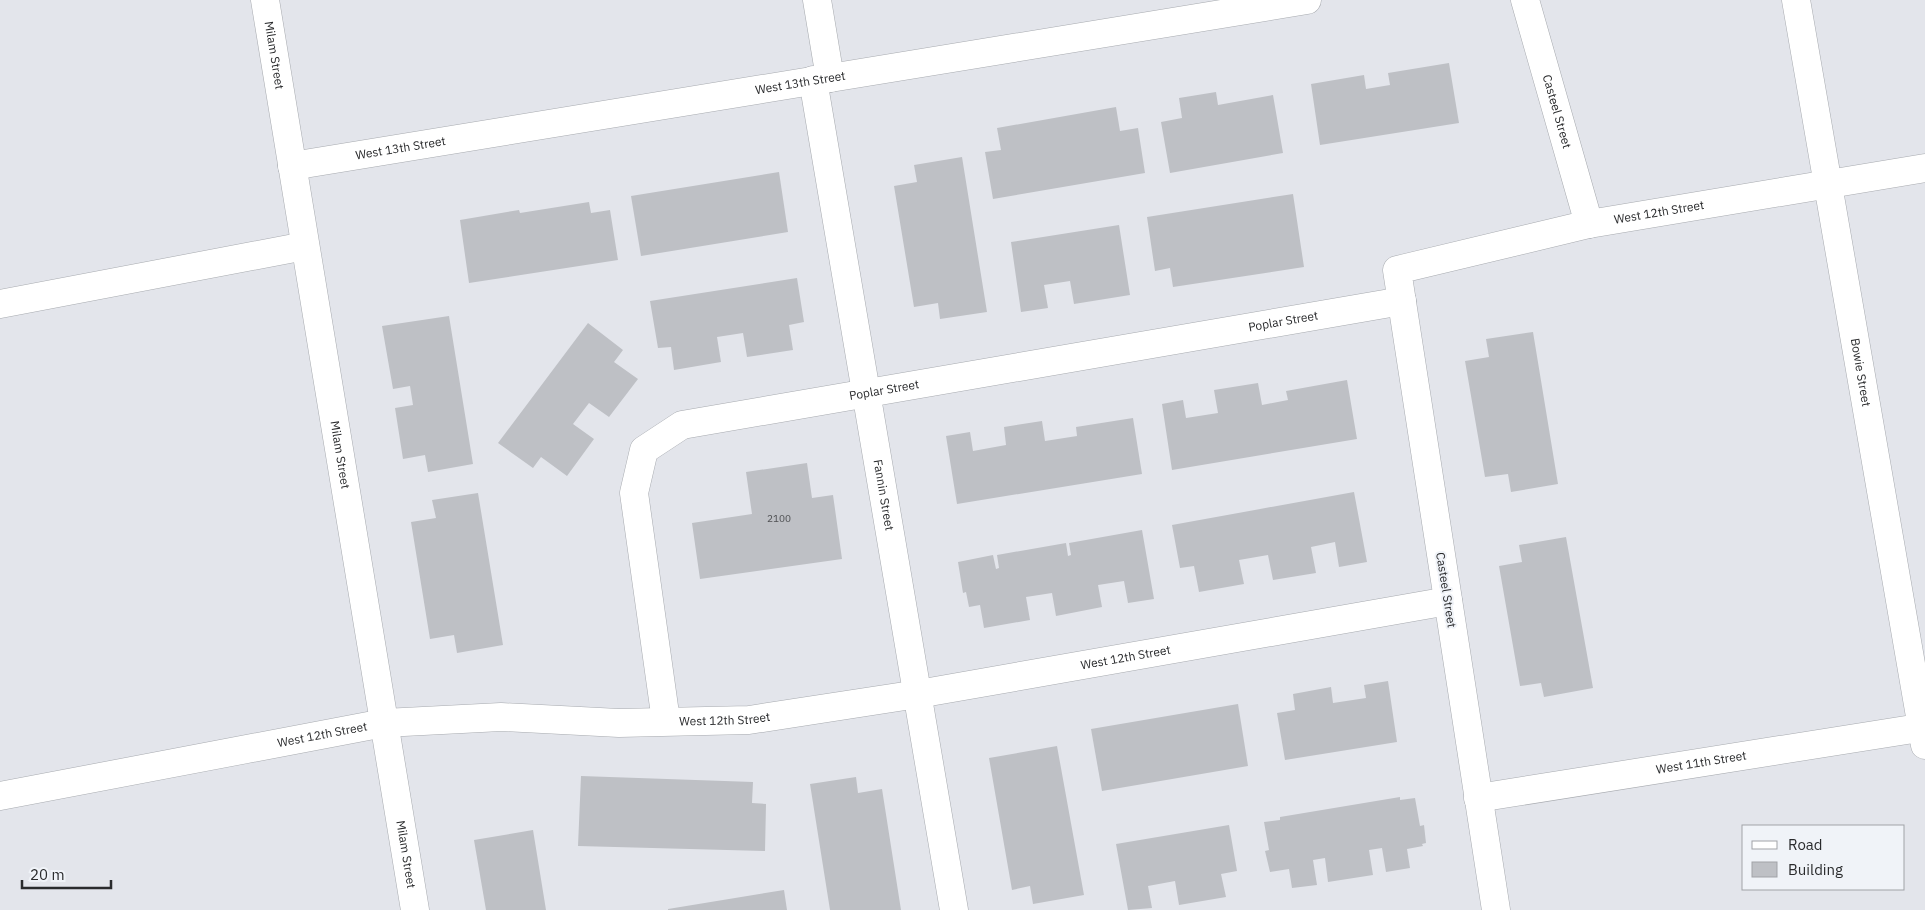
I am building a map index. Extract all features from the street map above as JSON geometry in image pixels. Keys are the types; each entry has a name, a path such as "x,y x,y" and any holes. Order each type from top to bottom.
{"street":[{"name":"Milam Street","path":"265,0 414,910"},
{"name":"Fannin Street","path":"817,0 822,79 867,394 954,910"},
{"name":"West 13th Street","path":"292,166 1307,0"},
{"name":"Casteel Street","path":"1525,0 1590,224"},
{"name":"Bowie Street","path":"1796,0 1924,733"},
{"name":"West 12th Street","path":"1397,270 1590,224 1925,168"},
{"path":"0,304 305,246"},
{"name":"Casteel Street","path":"1397,270 1496,910"},
{"name":"Poplar Street","path":"666,722 634,493 644,450 682,425 1402,301"},
{"name":"West 12th Street","path":"0,796 384,723 501,717 620,723 749,720 918,694 1448,600"},
{"name":"West 11th Street","path":"1478,798 1924,733"}],"building":[{"path":"1449,63 1459,123 1320,145 1311,84 1364,75 1366,89 1390,85 1388,73"},
{"path":"1216,92 1218,105 1273,95 1283,153 1170,173 1161,122 1182,118 1179,98"},
{"path":"1116,107 1120,131 1138,128 1145,173 993,199 985,152 1001,150 997,128"},
{"path":"962,157 987,312 940,319 938,303 914,307 894,186 917,182 914,165"},
{"path":"779,172 788,232 641,256 631,196"},
{"path":"1293,194 1304,267 1173,287 1170,268 1155,271 1147,217"},
{"path":"589,202 591,213 610,210 618,260 469,283 460,220 519,210 520,213"},
{"path":"1119,225 1130,295 1074,304 1070,281 1044,285 1048,308 1021,312 1011,242"},
{"path":"797,278 804,322 789,325 793,350 747,357 743,333 717,337 721,362 674,370 671,347 658,348 650,301"},
{"path":"449,316 473,464 428,472 425,455 403,459 395,408 413,405 410,386 393,389 382,326"},
{"path":"588,323 623,350 614,362 638,379 609,417 589,403 573,424 594,439 567,476 541,457 533,468 498,443"},
{"path":"1533,332 1558,484 1511,492 1508,474 1485,477 1465,361 1489,357 1486,339"},
{"path":"1347,380 1357,439 1172,470 1162,404 1183,400 1186,418 1218,413 1214,390 1258,383 1262,405 1288,400 1286,391"},
{"path":"1133,418 1142,474 957,504 946,436 970,432 973,451 1006,445 1004,427 1042,421 1045,441 1077,436 1076,427"},
{"path":"807,463 812,498 833,495 842,559 700,579 692,523 752,514 746,472"},
{"path":"1354,492 1367,562 1339,567 1335,542 1311,547 1316,573 1273,580 1268,555 1239,560 1244,584 1199,592 1194,566 1180,568 1172,525"},
{"path":"478,493 503,645 457,653 454,635 430,639 411,522 436,518 432,500"},
{"path":"1142,530 1154,599 1128,603 1124,581 1098,585 1102,607 1056,616 1052,593 1026,597 1030,620 984,628 980,605 969,607 966,592 963,593 958,562 993,555 996,569 999,568 997,555 1066,543 1068,556 1071,555 1069,543"},
{"path":"1566,537 1593,688 1544,697 1541,683 1520,686 1499,566 1522,562 1519,545"},
{"path":"1388,681 1397,742 1285,760 1277,713 1295,710 1293,694 1331,687 1333,703 1366,698 1364,685"},
{"path":"1238,704 1248,766 1102,791 1091,729"},
{"path":"1057,746 1084,895 1033,904 1030,886 1012,890 989,758"},
{"path":"581,776 753,782 752,803 766,804 765,851 578,846"},
{"path":"856,777 858,793 882,789 901,910 830,910 810,784"},
{"path":"1400,797 1400,800 1415,798 1420,826 1424,825 1426,843 1422,844 1423,846 1407,849 1410,868 1386,872 1382,848 1369,850 1373,875 1328,882 1325,858 1313,860 1317,885 1292,888 1289,869 1270,872 1265,851 1269,850 1264,822 1280,820 1280,817"},
{"path":"1229,825 1237,871 1221,874 1226,897 1179,905 1175,881 1148,886 1152,908 1128,910 1116,844"},
{"path":"533,830 546,910 486,910 474,840"},
{"path":"784,890 787,910 668,910 668,909"}]}
